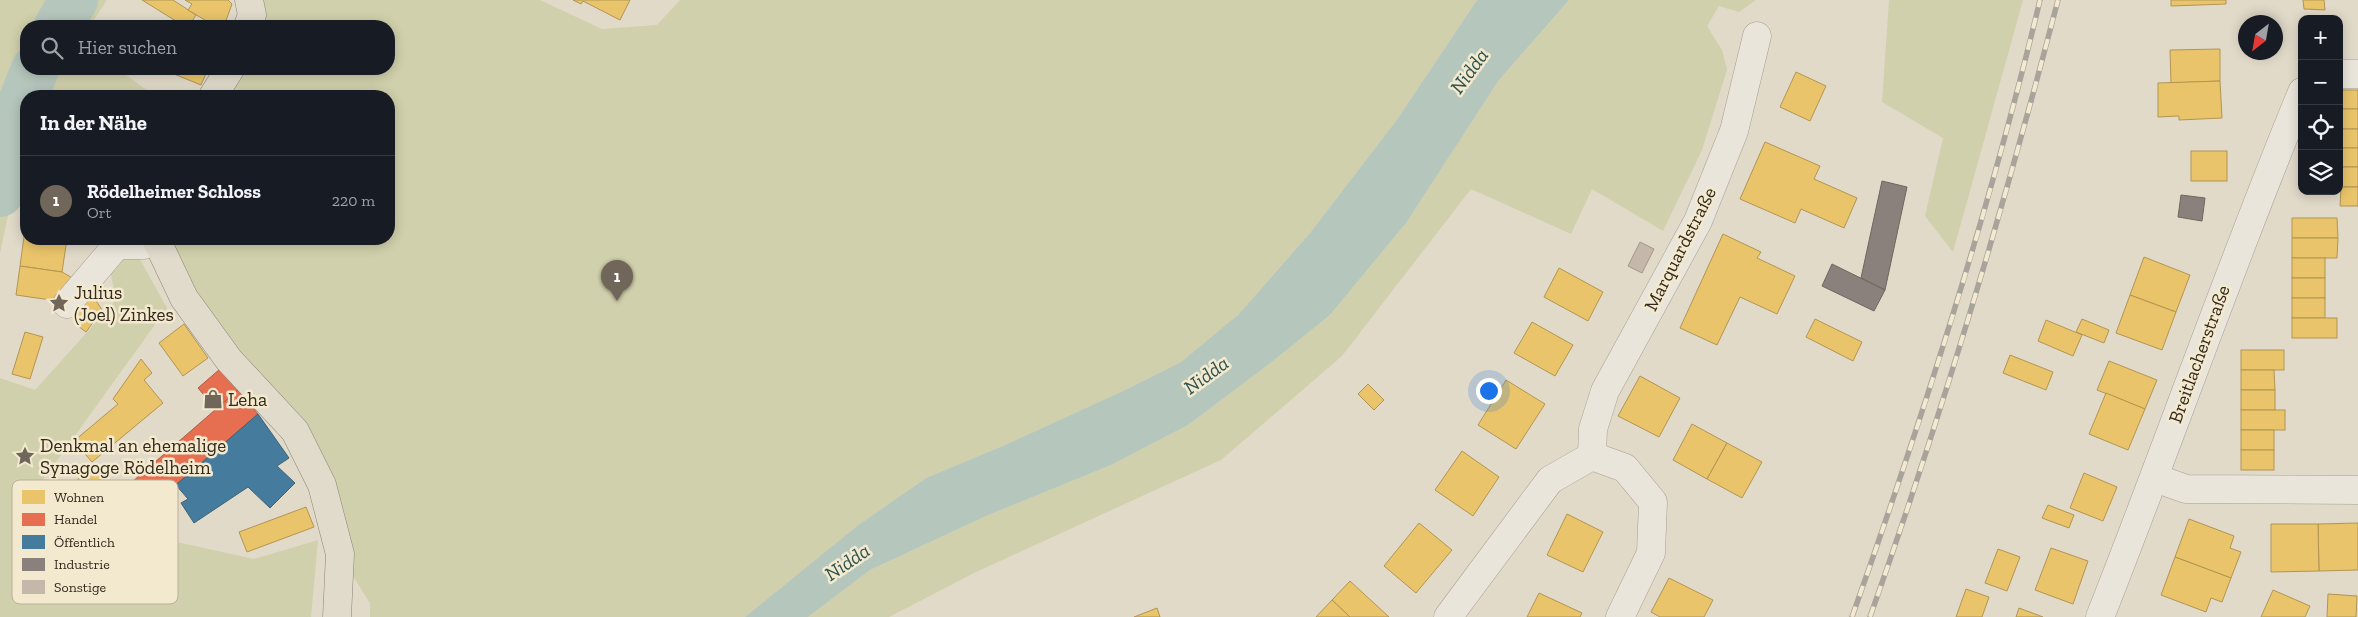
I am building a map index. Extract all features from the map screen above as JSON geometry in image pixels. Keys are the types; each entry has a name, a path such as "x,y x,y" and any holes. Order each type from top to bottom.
{"main road":[{"path":"249,0 252,15 250,20"},
{"path":"217,90 226,75"},
{"path":"158,245 184,298 228,360 295,431 322,484 340,554 337,617"}],"street":[{"name":"Marquardstraße","path":"1592,456 1593,429 1605,391 1698,221 1734,131 1757,36"},
{"path":"2343,74 2358,74"},
{"name":"Breitlacherstraße","path":"2100,617 2154,478 2239,246 2298,102"},
{"path":"67,304 117,245 144,245"},
{"path":"1448,617 1550,480 1592,456 1625,468 1653,502 1651,553 1620,617"},
{"path":"2154,478 2186,489 2358,490"}],"green space":[{"path":"0,0 107,0 94,20 20,20 20,75 126,75 147,90 20,90 20,203 11,202 0,253"},
{"path":"262,0 540,0 602,29 657,25 680,0 1477,0 1396,121 1310,233 1239,314 1181,362 1005,445 926,478 857,526 745,617 370,617 370,603 321,526 305,428 192,294 167,245 395,245 395,90 233,90 238,75 395,75 395,20 256,20"},
{"path":"1569,0 1756,0 1739,12 1719,6 1707,26 1722,50 1727,70 1702,150 1663,231 1592,189 1571,234 1471,189 1342,356 1221,460 976,572 889,617 808,617 870,570 986,516 1111,465 1188,425 1330,315 1406,223 1499,80"},
{"path":"1889,0 2023,0 1953,252 1925,216 1943,138 1882,102"},
{"path":"137,254 167,308 43,480 12,480 12,604 178,604 178,542 254,559 318,540 311,617 0,617 0,378 35,390 116,300 109,265"}],"water":[{"name":"Nidda","path":"1477,0 1569,0 1499,80 1406,223 1330,315 1188,425 1111,465 986,516 870,570 808,617 745,617 857,526 926,478 1005,445 1181,362 1239,314 1310,233 1396,121"}],"building: Wohnen":[{"path":"142,0 173,0 196,15 193,20 174,20"},
{"path":"185,0 228,0 232,4 226,20 205,20 188,10 192,4"},
{"path":"573,0 630,0 620,20 583,1 581,4"},
{"path":"2171,0 2226,0 2226,4 2171,6"},
{"path":"2303,0 2324,0 2325,10 2304,9"},
{"path":"2220,49 2220,81 2171,83 2170,50"},
{"path":"1796,72 1826,86 1810,121 1780,107"},
{"path":"176,75 205,75 201,85"},
{"path":"2220,81 2222,118 2179,120 2179,116 2158,117 2158,83"},
{"path":"2343,90 2358,90 2358,109 2343,109"},
{"path":"2343,109 2358,109 2358,129 2343,129"},
{"path":"2343,129 2358,129 2358,148 2343,148"},
{"path":"1765,142 1820,166 1814,179 1857,198 1844,228 1801,209 1795,223 1740,199"},
{"path":"2343,148 2358,148 2358,167 2343,167"},
{"path":"2191,151 2227,151 2227,181 2191,181"},
{"path":"2343,167 2358,167 2358,187 2343,187"},
{"path":"2343,187 2358,187 2358,206 2340,206"},
{"path":"2292,218 2337,218 2338,238 2292,238"},
{"path":"1723,234 1761,252 1757,258 1795,276 1777,314 1740,297 1717,345 1680,328"},
{"path":"2292,238 2338,238 2337,258 2292,258"},
{"path":"23,245 66,245 62,272 20,266"},
{"path":"2144,257 2190,275 2176,312 2130,295"},
{"path":"2292,258 2325,258 2325,278 2292,278"},
{"path":"20,266 62,272 76,280 51,300 16,295"},
{"path":"1559,268 1603,292 1588,321 1544,297"},
{"path":"2292,278 2325,278 2325,298 2292,298"},
{"path":"86,285 102,310 86,332 78,326 82,321 68,311"},
{"path":"2130,295 2176,312 2162,350 2116,333"},
{"path":"2292,298 2325,298 2325,318 2292,318"},
{"path":"2292,318 2337,318 2337,338 2292,338"},
{"path":"1815,319 1862,342 1853,361 1806,337"},
{"path":"2082,319 2109,330 2104,343 2076,332"},
{"path":"2046,320 2082,335 2073,356 2038,341"},
{"path":"1532,322 1573,345 1555,376 1514,353"},
{"path":"184,324 208,358 183,376 159,343"},
{"path":"25,332 43,337 30,379 12,374"},
{"path":"2241,350 2284,350 2284,370 2241,370"},
{"path":"2010,355 2053,372 2046,390 2003,373"},
{"path":"141,359 152,373 144,380 163,403 92,462 74,441 118,404 113,399"},
{"path":"2109,361 2157,380 2145,409 2097,390"},
{"path":"2241,370 2274,370 2275,390 2241,390"},
{"path":"1640,376 1680,398 1659,437 1618,416"},
{"path":"1506,380 1545,404 1516,449 1478,425"},
{"path":"1368,384 1384,400 1374,410 1358,394"},
{"path":"2241,390 2275,390 2275,410 2241,410"},
{"path":"2106,393 2145,409 2128,450 2089,434"},
{"path":"2241,410 2285,410 2285,430 2241,430"},
{"path":"1692,424 1727,443 1707,479 1673,460"},
{"path":"2241,430 2274,430 2274,450 2241,450"},
{"path":"1727,443 1762,462 1742,498 1707,479"},
{"path":"2241,450 2274,450 2274,470 2241,470"},
{"path":"1462,451 1499,477 1473,516 1435,490"},
{"path":"91,468 102,480 77,480"},
{"path":"2084,473 2117,487 2103,521 2070,508"},
{"path":"2048,505 2074,515 2069,528 2042,518"},
{"path":"306,507 314,527 247,552 239,532"},
{"path":"1567,514 1603,532 1583,572 1547,555"},
{"path":"2189,519 2234,536 2230,548 2241,552 2231,578 2175,557"},
{"path":"1419,523 1452,550 1416,593 1384,566"},
{"path":"2358,523 2358,570 2319,571 2318,524"},
{"path":"2271,524 2318,524 2319,571 2271,572"},
{"path":"2051,548 2088,561 2073,604 2035,590"},
{"path":"1998,549 2020,557 2007,591 1985,583"},
{"path":"2175,557 2231,578 2222,602 2211,598 2206,612 2161,595"},
{"path":"1669,578 1713,600 1704,617 1660,617 1651,612"},
{"path":"1350,581 1389,617 1350,617 1332,600"},
{"path":"1966,589 1989,597 1982,617 1956,617"},
{"path":"2273,590 2310,606 2305,617 2261,617"},
{"path":"1539,593 1582,613 1580,617 1527,617"},
{"path":"2328,594 2357,596 2356,617 2327,617"},
{"path":"1332,600 1350,617 1316,617"},
{"path":"1157,608 1160,617 1134,617"},
{"path":"2019,608 2043,617 2016,617"}],"building: Handel":[{"path":"220,369 238,390 216,409 198,388"},
{"path":"238,390 258,414 178,483 178,480 134,480"}],"building: Öffentlich":[{"path":"258,414 289,458 277,466 295,483 270,508 248,487 194,523 181,503 188,499 178,487 178,483"}],"building: Industrie":[{"path":"1882,181 1907,187 1885,290 1861,278"},
{"path":"2181,195 2205,198 2202,221 2178,217"},
{"path":"1832,264 1885,290 1874,311 1822,286"}],"building: Sonstige":[{"path":"1640,242 1654,249 1642,273 1628,266"}],"waterway":[{"path":"62,20 74,0"},
{"path":"27,90 33,75"},
{"path":"0,193 16,117 20,107"}],"railway":[{"path":"1852,617 1905,464 1978,234 2021,78 2040,0"},
{"path":"1870,617 1897,541 1971,310 2016,156 2058,0"}],"place":[{"name":"Rödelheimer Schloss","path":"617,301"},
{"name":"Julius (Joel) Zinkes","path":"59,303"},
{"name":"Leha","path":"213,399"},
{"name":"Denkmal an ehemalige Synagoge Rödelheim","path":"25,456"}]}
